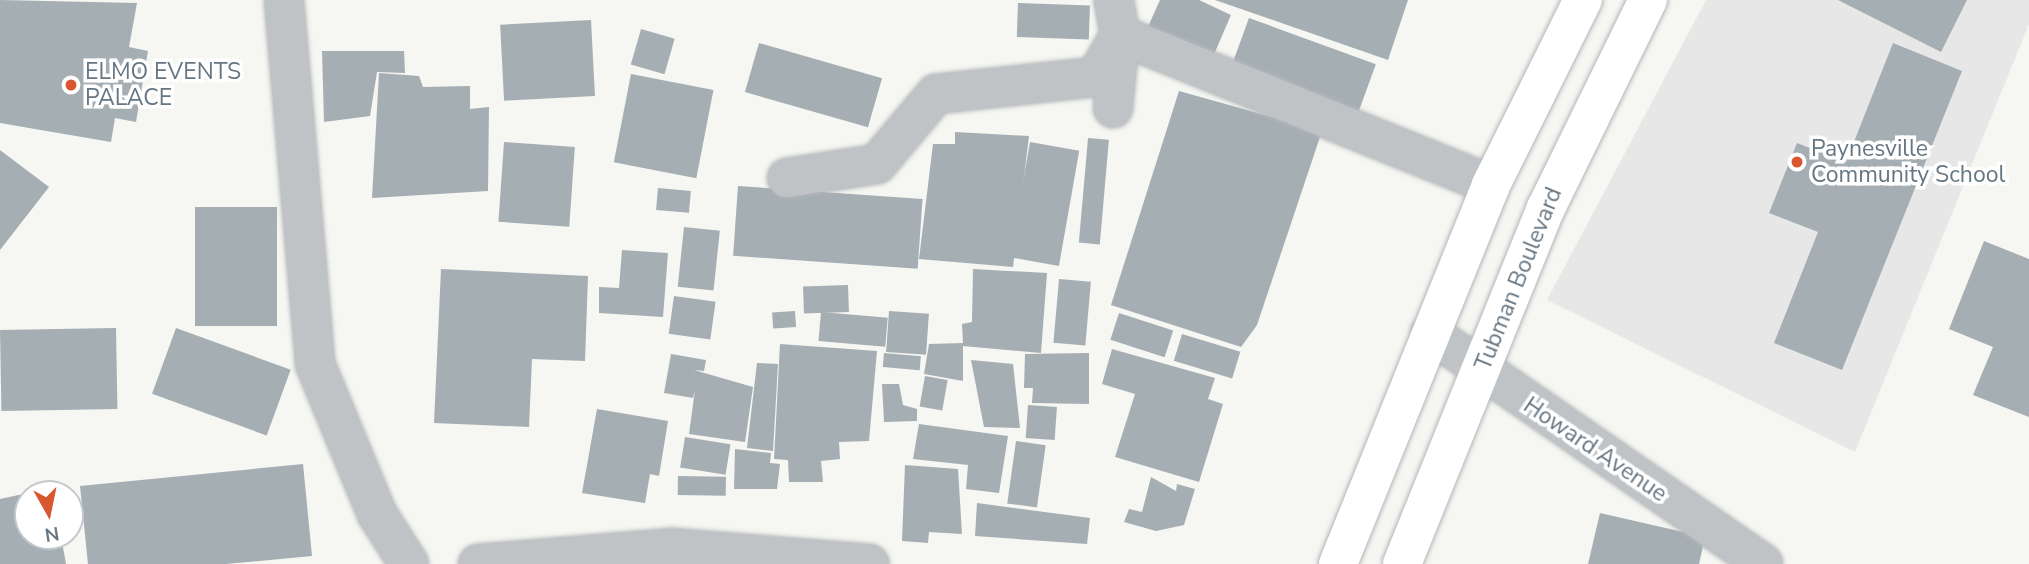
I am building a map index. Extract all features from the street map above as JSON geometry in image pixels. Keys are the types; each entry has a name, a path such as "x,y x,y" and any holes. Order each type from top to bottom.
{"highway":[{"path":"1338,564 1491,185 1583,0"},
{"name":"Tubman Boulevard","path":"1402,564 1546,208 1648,0"}],"street":[{"path":"284,0 315,364 377,514 409,564"},
{"path":"1117,17 1491,185"},
{"path":"1114,108 1117,17"},
{"path":"787,178 877,164 936,94 1096,77 1117,17"},
{"name":"Howard Avenue","path":"1430,333 1481,373 1763,564"},
{"path":"478,564 671,548 869,564"}],"shaded area":[{"name":"Paynesville Community School","path":"1706,0 2029,0 2029,24 1855,452 1547,300"}],"building":[{"name":"ELMO EVENTS PALACE","path":"0,0 137,3 129,47 148,51 136,122 115,118 111,142 0,123"},
{"path":"1160,0 1199,0 1231,15 1212,59 1146,31"},
{"path":"1215,0 1408,0 1388,60"},
{"path":"1838,0 1967,0 1941,52"},
{"path":"1018,3 1090,6 1089,39 1017,37"},
{"path":"1249,18 1376,64 1358,113 1231,67"},
{"path":"591,20 595,96 504,101 500,25"},
{"path":"641,29 675,39 664,74 631,65"},
{"path":"759,43 882,78 868,127 745,92"},
{"path":"1893,43 1962,71 1842,370 1774,343 1818,232 1769,213 1797,143 1846,162"},
{"path":"322,51 404,51 405,73 377,72 370,116 324,122"},
{"path":"379,73 419,76 423,87 470,86 470,109 489,107 488,191 372,198"},
{"path":"631,74 713,90 696,178 614,162"},
{"path":"1179,91 1322,131 1257,325 1241,347 1111,305"},
{"path":"955,132 1029,136 1013,267 919,259 933,144 955,144"},
{"path":"1088,138 1109,140 1100,244 1079,243"},
{"path":"504,142 575,147 569,227 498,222"},
{"path":"1030,142 1079,151 1059,266 1010,257"},
{"path":"0,150 49,187 0,250"},
{"path":"738,186 923,199 918,269 733,256"},
{"path":"658,188 691,191 689,213 656,210"},
{"path":"195,207 277,207 277,326 195,326"},
{"path":"684,227 720,231 714,290 678,287"},
{"path":"1984,241 2029,259 2029,417 1973,395 1993,347 1949,329"},
{"path":"622,250 668,253 663,317 599,313 599,287 619,288"},
{"path":"441,269 588,276 585,361 532,359 529,427 434,423"},
{"path":"973,269 1047,273 1041,353 963,346 963,381 924,374 929,344 963,343 962,324 972,322"},
{"path":"1059,279 1091,282 1085,346 1053,343"},
{"path":"848,285 849,312 804,314 803,287"},
{"path":"674,296 716,302 710,339 669,334"},
{"path":"795,311 796,327 773,329 772,313"},
{"path":"889,311 929,314 926,355 886,352"},
{"path":"821,312 888,318 885,347 818,341"},
{"path":"1119,313 1173,331 1165,357 1110,340"},
{"path":"116,328 117,409 1,411 0,330"},
{"path":"176,328 291,370 267,436 152,394"},
{"path":"1182,334 1240,352 1232,379 1174,361"},
{"path":"780,344 877,351 869,441 839,442 840,459 821,461 823,482 789,482 788,460 774,459"},
{"path":"1112,349 1215,378 1208,399 1223,404 1199,482 1115,457 1135,394 1102,384"},
{"path":"884,353 921,356 920,370 883,367"},
{"path":"1089,353 1089,404 1032,403 1033,388 1024,388 1025,354"},
{"path":"671,354 706,360 704,371 694,370 753,387 745,442 689,434 695,390 693,398 664,393"},
{"path":"971,360 1013,364 1020,428 984,427"},
{"path":"757,363 778,364 773,451 747,448"},
{"path":"925,376 948,380 942,411 920,407"},
{"path":"882,384 899,384 903,405 917,409 917,421 884,422"},
{"path":"1028,405 1057,407 1055,440 1026,438"},
{"path":"597,409 668,421 659,476 650,474 645,503 582,493"},
{"path":"919,424 1008,436 999,493 966,489 968,465 913,459"},
{"path":"685,437 730,444 726,475 680,468"},
{"path":"1016,441 1046,445 1037,508 1007,503"},
{"path":"735,449 771,453 770,463 780,464 777,489 734,489"},
{"path":"303,464 312,556 226,564 88,564 84,486"},
{"path":"905,465 958,469 962,534 929,532 928,543 902,541"},
{"path":"678,476 726,477 726,496 678,495"},
{"path":"1151,477 1176,491 1177,484 1195,489 1184,525 1156,531 1124,522 1129,509 1142,512"},
{"path":"14,496 14,550 64,550 66,564 0,564 0,499"},
{"path":"977,503 1090,518 1087,544 975,536"},
{"path":"1600,513 1705,537 1699,564 1588,564"}],"place":[{"name":"ELMO EVENTS PALACE","path":"71,85"},
{"name":"Paynesville Community School","path":"1797,162"}]}
